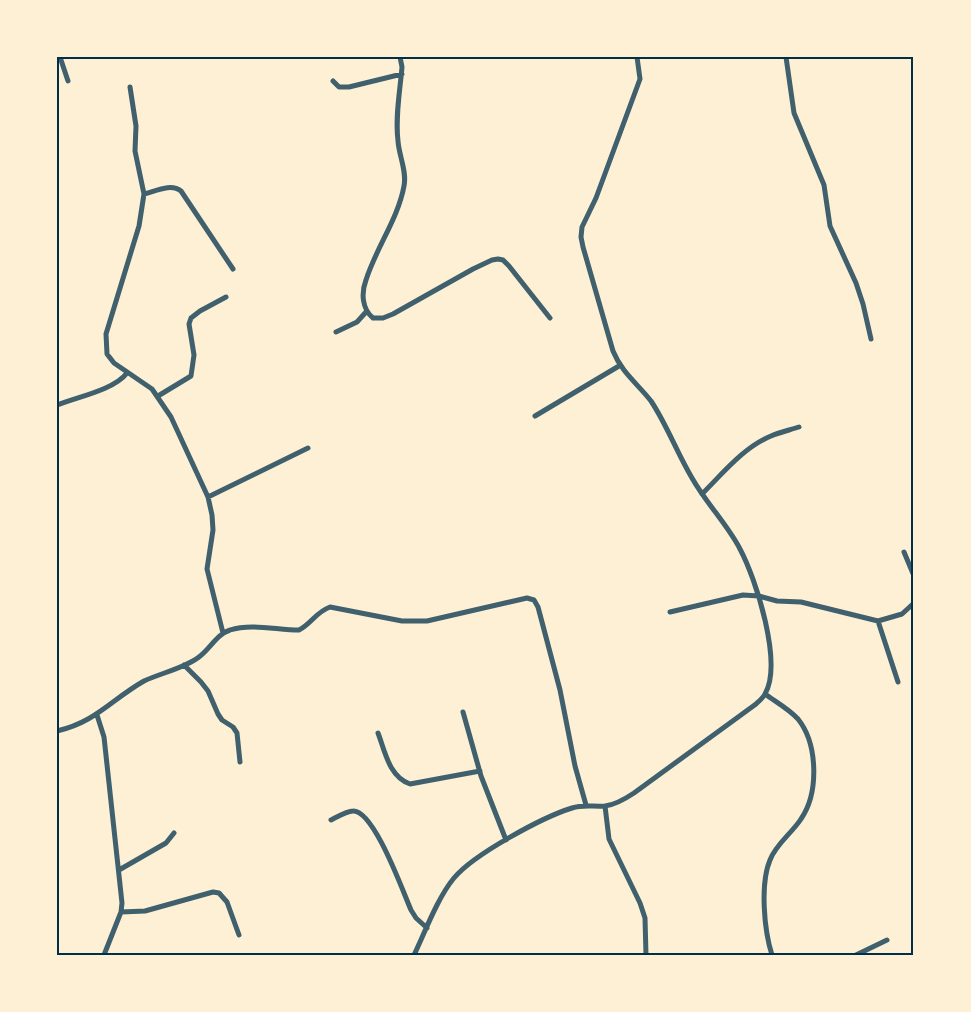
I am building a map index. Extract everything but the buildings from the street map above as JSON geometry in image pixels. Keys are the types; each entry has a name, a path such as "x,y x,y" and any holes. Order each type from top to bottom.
{"street":[{"path":"60,57 68,81"},
{"path":"400,57 402,74 398,140 405,174 404,186 398,206 364,284 366,312 373,318 383,318 393,314 473,269 498,259 503,260 509,266 550,318"},
{"path":"414,955 454,878 466,866 506,840 560,813 586,805 606,806 617,803 756,704 765,694 771,667 769,642 751,570 740,548 682,462 662,420 650,401 620,366 613,351 581,237 582,227 596,198 640,79 637,57"},
{"path":"786,57 794,113 824,185 830,226 856,283 872,339"},
{"path":"333,81 339,87 348,87 402,74"},
{"path":"130,87 136,126 135,151 144,194 140,226 106,334 107,354 114,363 152,389 158,396 171,417 208,496 213,530 207,569 223,633"},
{"path":"144,194 170,187 181,191 233,269"},
{"path":"158,396 191,376 194,355 189,324 191,318 226,297"},
{"path":"336,332 357,322 366,312"},
{"path":"535,416 620,366"},
{"path":"57,405 113,385 123,379 127,373"},
{"path":"702,494 737,459 758,443 799,427"},
{"path":"208,496 308,448"},
{"path":"904,552 914,576"},
{"path":"670,612 743,595 777,601 801,602 878,621 902,614 914,603"},
{"path":"57,730 97,715 126,692 163,672 198,658 223,633 232,629 247,627 299,630 305,627 320,611 330,607 402,621 428,621 519,599 534,600 538,607 560,690 575,766 586,805"},
{"path":"878,621 898,682"},
{"path":"184,665 208,691 222,720 233,727 237,733 240,762"},
{"path":"765,694 799,721 810,743 814,774 807,808 802,818 774,852 767,869 765,926 772,955"},
{"path":"463,712 480,771 506,840"},
{"path":"97,715 104,737 119,870 121,912 104,955"},
{"path":"378,733 394,773 401,781 410,784 480,771"},
{"path":"606,806 609,838 645,918 646,955"},
{"path":"331,820 352,810 360,812 383,844 411,910 427,928"},
{"path":"119,870 166,843 174,833"},
{"path":"121,912 145,911 213,892 219,893 227,902 239,935"},
{"path":"856,955 887,940"}]}
